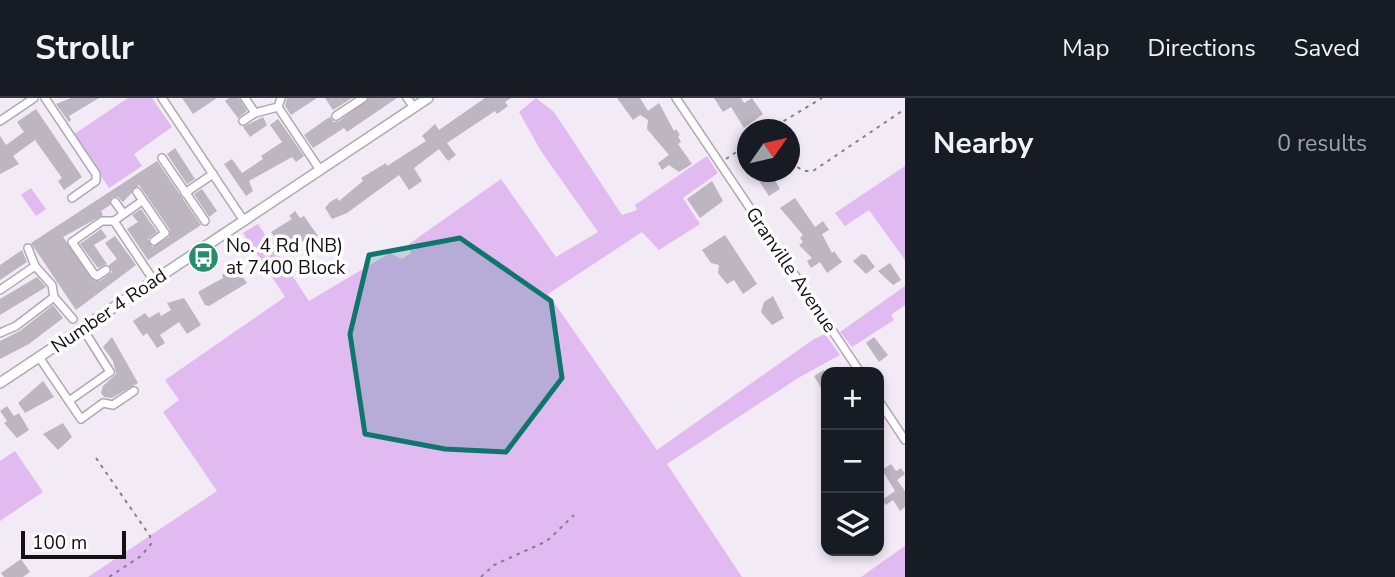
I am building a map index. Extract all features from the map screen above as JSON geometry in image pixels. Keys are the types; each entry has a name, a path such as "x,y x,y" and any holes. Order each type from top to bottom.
{"main road":[{"name":"Number 4 Road","path":"0,383 428,98"}],"street":[{"path":"0,121 34,98"},
{"path":"45,98 98,178 72,198"},
{"path":"162,98 244,220"},
{"path":"245,98 255,113"},
{"path":"278,107 281,98"},
{"path":"347,98 352,106"},
{"path":"336,116 363,98"},
{"path":"407,98 414,107"},
{"name":"Granville Avenue","path":"676,98 857,367"},
{"path":"243,121 255,113 278,107"},
{"path":"278,107 320,170"},
{"path":"162,158 205,221"},
{"path":"185,193 213,174"},
{"path":"137,192 165,233 154,241"},
{"path":"106,270 97,276 94,274 72,242 102,221 114,220 142,201"},
{"path":"115,202 122,213"},
{"path":"114,220 154,281"},
{"path":"28,248 35,266 52,285 54,297 73,319"},
{"path":"0,290 35,266"},
{"path":"0,333 16,326 54,297"},
{"path":"69,401 110,372 83,328"},
{"path":"39,357 81,419 103,403 113,405 134,391"},
{"path":"884,408 905,440"}],"path":[{"path":"787,119 822,98"},
{"path":"800,169 813,171 905,109"},
{"path":"720,164 737,151"},
{"path":"96,457 150,536 151,544 141,555 109,577"},
{"path":"481,577 494,565 548,541 574,515"}],"highlighted area":[{"path":"460,238 551,301 562,378 506,452 445,449 365,434 350,334 369,255"}],"shaded area":[{"path":"128,98 152,98 172,127 134,154 142,166 109,188 73,135"},
{"path":"536,98 554,112 622,215 637,210 635,205 707,156 718,173 683,198 700,224 659,250 642,232 548,294 657,450 814,339 825,334 840,355 798,378 667,464 742,577 88,577 217,491 163,412 179,400 165,380 285,297 243,233 258,224 309,301 390,253 402,259 411,253 409,244 501,179 556,257 598,232 541,151 519,112"},
{"path":"905,166 905,260 869,210 845,226 835,213"},
{"path":"31,188 46,209 36,216 21,195"},
{"path":"905,286 905,305 891,315 894,320 852,347 840,332"},
{"path":"15,451 43,492 0,521 0,461"},
{"path":"905,546 905,577 861,577"}],"building":[{"path":"71,98 99,98 69,116 69,122 56,104"},
{"path":"182,98 217,98 193,114"},
{"path":"239,98 247,111 238,118 225,101"},
{"path":"287,98 317,98 291,115 285,106"},
{"path":"325,98 352,98 333,110"},
{"path":"369,98 397,98 347,132 344,128 313,148 304,135 330,117 334,122 339,121"},
{"path":"485,98 511,98 505,102 508,106 497,114 495,111 447,143 456,155 448,161 439,149 414,168 422,181 409,190 399,175 347,213 332,219 325,208 330,202 337,198 339,201 363,181 361,178 386,163 387,166 426,141 422,136 435,124 439,130"},
{"path":"617,98 640,98 648,111 659,103 674,131 676,129 680,135 678,136 681,142 678,144 692,164 679,172 669,165 662,170 658,163 669,155 647,129 648,120 640,115 633,120"},
{"path":"714,98 741,98 744,103 752,98 763,114 756,119 738,119 731,107 723,112"},
{"path":"36,109 82,177 64,190 58,181 62,178 35,140 13,156 19,164 0,174 0,136 6,145 24,132 17,122"},
{"path":"263,117 267,125 250,137 243,127"},
{"path":"278,119 304,156 296,162 292,157 249,181 253,191 246,196 224,164 232,159 242,173 263,159 261,156 282,142 270,125"},
{"path":"175,148 195,179 187,184 167,154"},
{"path":"157,161 201,225 148,260 127,229 138,222 132,215 141,209 157,232 148,239 152,247 169,237 170,230 139,185 123,202 118,197 112,197 110,205 101,211 103,215 63,237 94,281 100,281 112,272 109,265 117,259 105,243 115,236 136,265 76,310 31,243"},
{"path":"712,181 723,201 700,218 687,199"},
{"path":"760,182 776,182 780,189 769,196"},
{"path":"202,189 217,211 209,217 194,194"},
{"path":"795,198 815,227 823,221 829,230 822,234 832,253 834,251 842,262 827,273 820,262 811,268 807,261 812,258 799,245 803,242 800,238 803,235 780,208"},
{"path":"295,211 300,218 304,216 318,236 305,245 301,239 291,245 295,250 287,255 271,232 292,219 289,216"},
{"path":"101,229 107,237 94,245 107,264 98,268 80,244"},
{"path":"725,235 757,284 743,294 734,280 727,284 718,273 719,265 711,263 702,250"},
{"path":"22,250 27,262 0,280 0,265"},
{"path":"862,254 866,255 875,267 866,274 853,261"},
{"path":"890,263 901,280 893,285 878,271"},
{"path":"228,271 234,276 239,272 247,283 209,306 205,305 198,292 223,278 222,275"},
{"path":"37,277 46,287 0,315 0,299"},
{"path":"773,296 784,318 772,325 761,312 764,302"},
{"path":"184,298 201,325 187,334 179,322 160,335 165,343 157,348 147,333 143,336 133,321 145,313 149,318 159,312 161,316 171,310 167,303"},
{"path":"53,305 63,318 29,344 0,359 0,341 20,331"},
{"path":"112,337 138,383 112,398 104,397 101,393 103,386 116,374 113,361 103,347"},
{"path":"874,337 888,355 879,362 866,343"},
{"path":"821,372 821,388 814,376"},
{"path":"43,381 54,397 25,413 18,403"},
{"path":"7,406 14,416 19,413 29,430 17,438 4,423 7,421 0,411"},
{"path":"63,423 72,437 58,450 43,434"},
{"path":"891,464 896,471 901,468 905,474 897,480 905,491 905,507 900,511 893,500 886,505 884,502 884,499 895,491 884,469"},
{"path":"21,559 30,572 23,577 4,577 1,573"}],"place":[{"name":"No. 4 Rd (NB) at 7400 Block","path":"203,257"}]}
